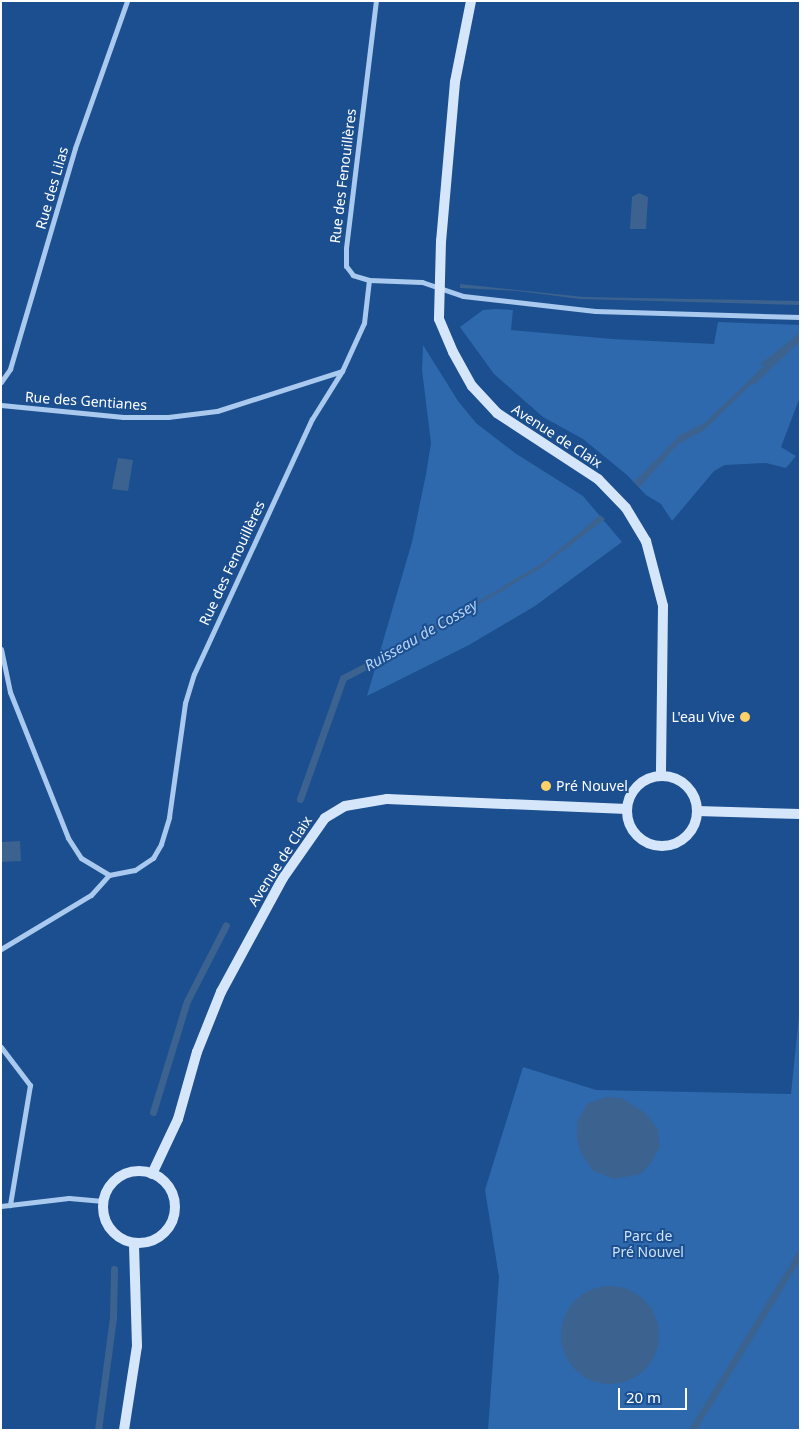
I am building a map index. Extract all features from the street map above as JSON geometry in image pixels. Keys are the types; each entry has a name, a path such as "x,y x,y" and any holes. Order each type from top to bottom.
{"main road":[{"name":"Avenue de Claix","path":"471,1 455,82 438,287 440,319 453,352 472,386 498,413 598,479 626,508 646,541 664,606 660,776"},
{"path":"660,776 682,782 690,790 697,811 694,825 686,836 674,843 661,846 647,842 636,834 629,822 627,809 630,796 637,786 660,776"},
{"name":"Avenue de Claix","path":"152,1174 178,1120 197,1052 221,992 283,878 325,818 345,806 388,799 627,809"},
{"path":"697,811 800,814"},
{"path":"125,1174 152,1174 166,1183 174,1199 175,1213 170,1225 159,1237 134,1243 117,1236 110,1228 104,1217 103,1200 109,1187 125,1174"},
{"path":"124,1430 138,1346 134,1243"}],"street":[{"name":"Rue des Lilas","path":"1,382 10,369 75,148 127,1"},
{"name":"Rue des Fenouillères","path":"109,875 135,870 153,858 162,844 169,817 185,703 194,674 312,419 342,371 364,323 369,280 352,275 346,266 346,248 376,1"},
{"path":"369,280 422,282 463,296 595,311 800,317"},
{"name":"Rue des Gentianes","path":"1,405 123,417 168,417 217,411 342,371"},
{"path":"1,649 10,692 68,838 81,858 109,875 91,895 1,949"},
{"path":"1,1047 30,1085 10,1205"},
{"path":"1,1206 69,1198 103,1200"}],"green space":[{"path":"483,310 513,310 511,330 612,339 714,344 718,322 800,325 800,397 781,447 796,456 786,468 766,463 725,465 714,471 672,521 661,504 646,495 627,475 583,439 543,417 494,374 460,327"},
{"path":"423,345 458,401 476,423 515,453 583,496 622,542 535,606 469,645 367,696 412,542 431,443 422,370"},
{"name":"Parc de Pré Nouvel","path":"800,1006 800,1430 488,1430 499,1277 485,1190 523,1067 596,1090 791,1094"}],"water":[{"path":"639,193 648,197 646,229 630,229 632,197"},
{"path":"460,284 584,297 800,301 800,305 580,299 518,291 460,288"},
{"path":"800,333 800,338 764,366 760,364"},
{"path":"757,373 761,375 703,431 678,444 639,488 634,482 680,435 704,423"},
{"path":"118,458 133,460 128,491 112,489"},
{"path":"600,515 605,519 541,568 391,656 392,652 544,562"},
{"path":"20,841 21,861 1,862 1,842"},
{"path":"606,1097 622,1098 645,1113 658,1129 660,1146 652,1162 641,1174 614,1179 593,1171 581,1153 577,1139 577,1122 587,1104"},
{"path":"610,1286 629,1290 645,1300 655,1316 659,1335 655,1354 645,1370 629,1380 610,1384 591,1380 575,1370 565,1354 561,1335 565,1316 575,1300 591,1290"}],"waterway":[{"name":"Ruisseau de Cossey","path":"753,380 800,336"},
{"name":"Ruisseau de Cossey","path":"300,799 343,678 399,649"},
{"name":"Ruisseau de Cossey","path":"153,1112 187,1001 226,925"},
{"path":"692,1430 800,1253"},
{"name":"Ruisseau de Cossey","path":"98,1430 113,1318 114,1269"}],"place":[{"name":"L'eau Vive","path":"745,717"},
{"name":"Pré Nouvel","path":"546,786"}]}
